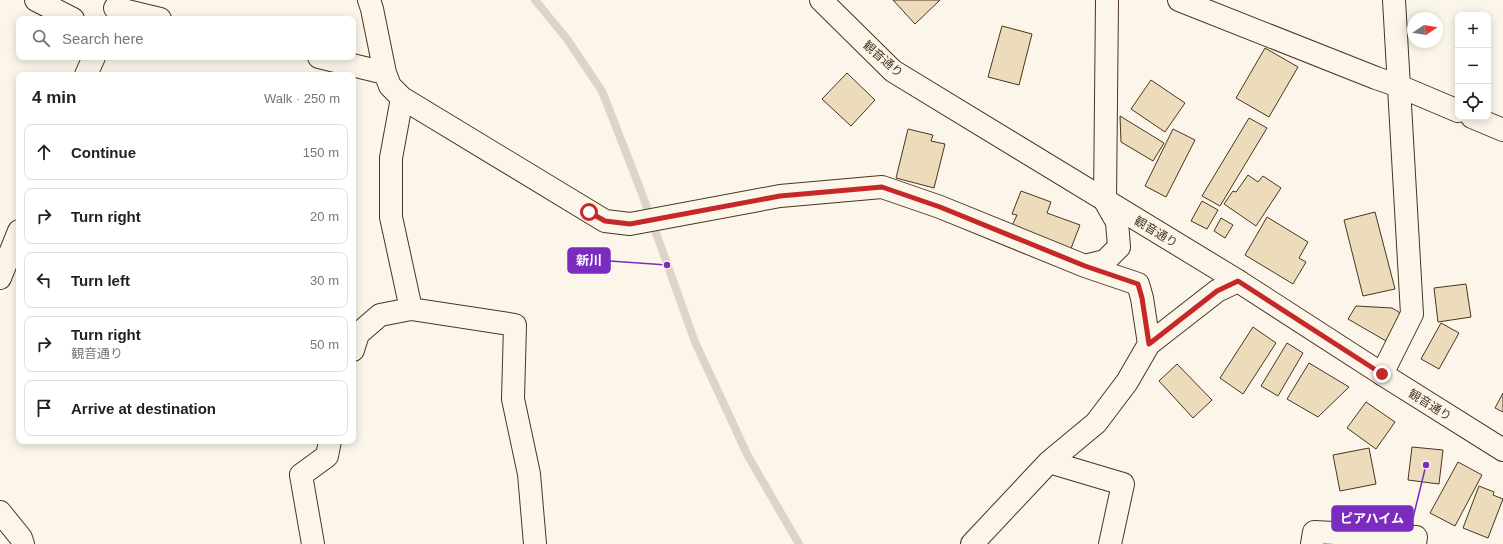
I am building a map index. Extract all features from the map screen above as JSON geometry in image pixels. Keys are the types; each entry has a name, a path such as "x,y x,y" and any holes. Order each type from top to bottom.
{"street":[{"path":"36,0 67,16"},
{"path":"369,0 385,73 390,86 402,98 605,221 630,224 780,196 882,187 940,207 1085,266 1138,284 1142,298 1149,344"},
{"name":"観音通り","path":"820,0 892,70 1238,281 1503,450"},
{"path":"1085,266 1105,261 1119,247 1117,222 1105,201 1107,0"},
{"path":"1179,0 1399,86 1455,110"},
{"path":"1382,374 1412,314 1394,0"},
{"path":"115,9 146,16"},
{"path":"87,72 93,60"},
{"path":"331,60 385,73"},
{"path":"402,98 390,158 391,218 410,309"},
{"path":"1479,120 1503,130"},
{"path":"0,278 16,238"},
{"path":"972,544 1049,462 1096,423 1127,382 1149,344 1217,291 1238,281"},
{"path":"356,340 358,334 380,315 410,309 515,325 513,398 529,474 535,544"},
{"path":"312,544 301,475 327,456 329,444"},
{"path":"1049,462 1123,484 1110,544"},
{"path":"0,512 21,538 22,544"},
{"path":"1312,544 1314,532 1416,537 1415,544"}],"building":[{"path":"893,0 940,0 915,24"},
{"path":"1002,26 1032,34 1019,85 988,77"},
{"path":"1265,48 1298,67 1269,117 1236,98"},
{"path":"847,73 875,100 851,126 822,99"},
{"path":"1151,80 1185,103 1165,132 1131,109"},
{"path":"1120,116 1164,143 1153,161 1121,142"},
{"path":"1249,118 1267,128 1220,206 1202,196"},
{"path":"908,129 933,135 931,141 945,144 934,188 896,178"},
{"path":"1173,129 1195,140 1166,197 1145,186"},
{"path":"1248,175 1258,182 1263,176 1281,188 1256,226 1224,204 1233,191 1236,192"},
{"path":"1021,191 1051,202 1047,213 1080,225 1070,251 1011,228 1017,215 1012,214"},
{"path":"1202,201 1218,210 1207,229 1191,221"},
{"path":"1375,212 1395,289 1363,296 1344,220"},
{"path":"1267,217 1308,242 1299,258 1306,262 1293,284 1245,255"},
{"path":"1221,218 1233,225 1225,238 1214,231"},
{"path":"1466,284 1471,317 1438,322 1434,288"},
{"path":"1356,306 1392,308 1399,312 1403,328 1393,345 1348,319"},
{"path":"1441,323 1459,333 1439,369 1421,359"},
{"path":"1253,327 1276,343 1243,394 1220,378"},
{"path":"1287,343 1303,353 1278,396 1261,386"},
{"path":"1309,363 1349,387 1318,417 1287,399"},
{"path":"1177,364 1212,400 1193,418 1159,381"},
{"path":"1503,393 1503,412 1495,408"},
{"path":"1366,402 1395,422 1376,449 1347,428"},
{"path":"1412,447 1443,450 1439,484 1408,480"},
{"path":"1369,448 1376,484 1340,491 1333,455"},
{"path":"1458,462 1482,475 1455,526 1430,513"},
{"path":"1479,486 1494,492 1493,495 1503,499 1488,538 1463,528"}],"waterway":[{"path":"535,0 567,39 602,91 641,191 695,342 748,456 799,544"}],"place":[{"name":"新川","path":"667,265"},
{"name":"ピアハイム","path":"1426,465"}],"route":[{"path":"589,212 605,221 630,224 780,196 882,187 940,207 1085,266 1138,284 1142,298 1149,344 1217,291 1238,281 1382,374"}]}
